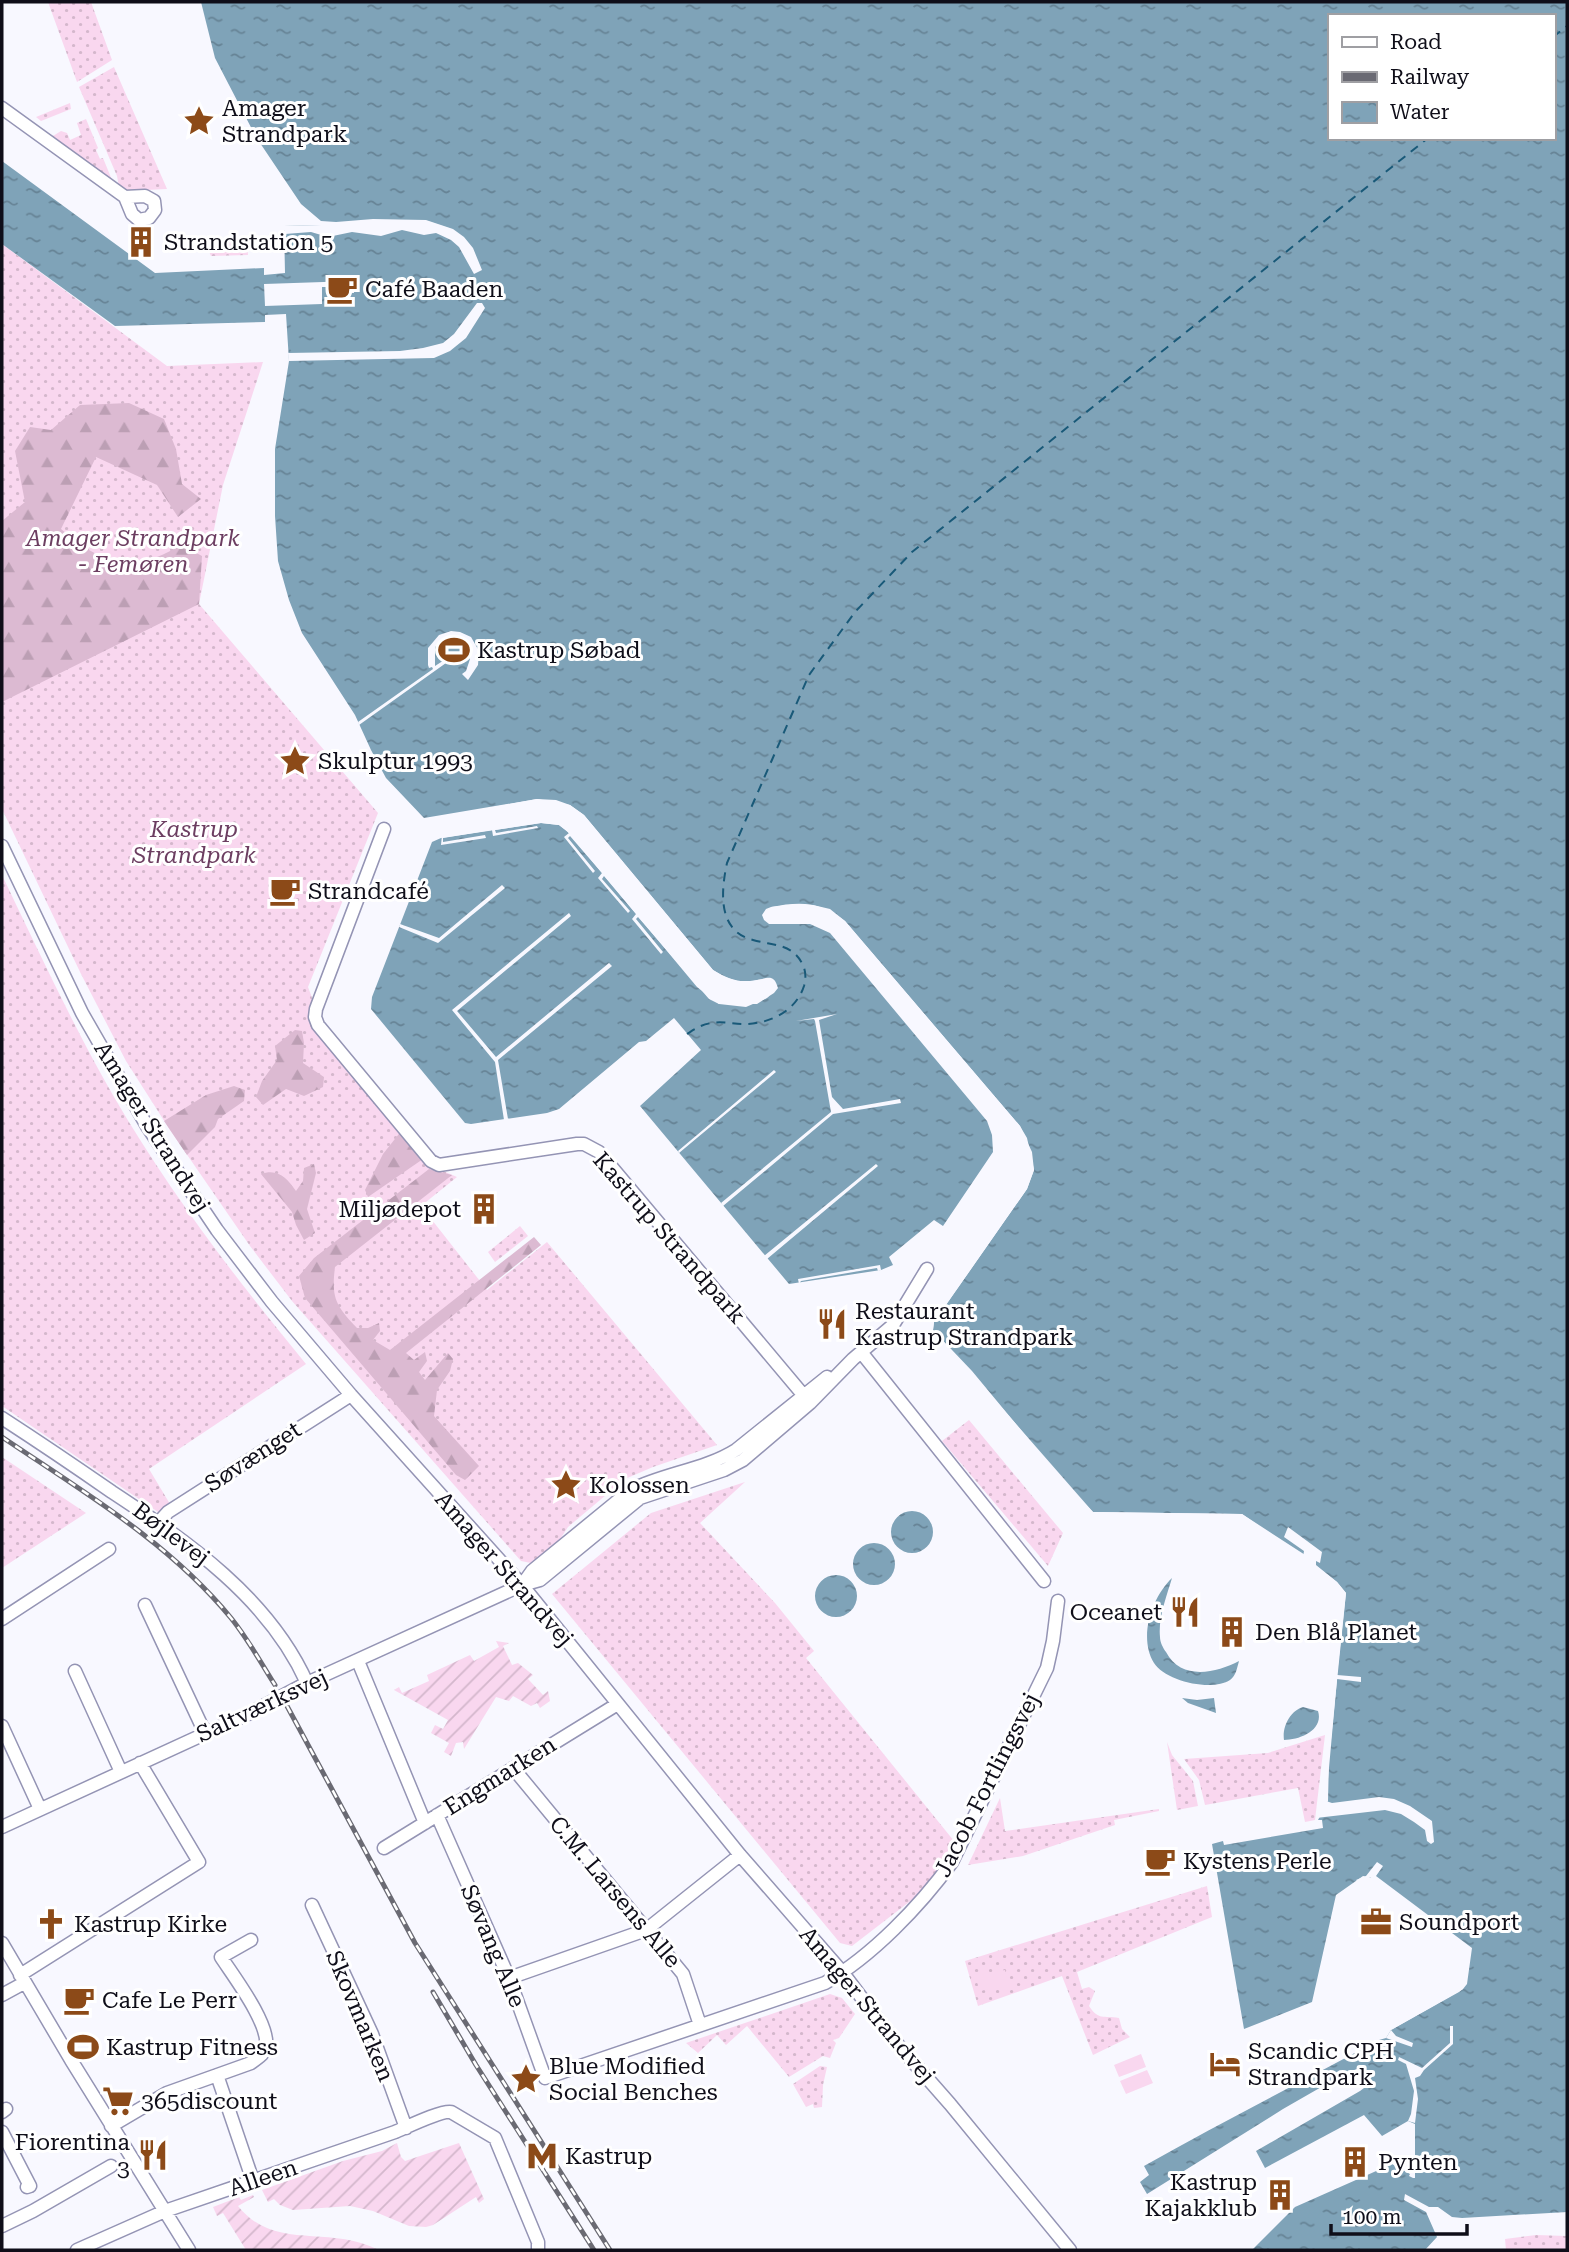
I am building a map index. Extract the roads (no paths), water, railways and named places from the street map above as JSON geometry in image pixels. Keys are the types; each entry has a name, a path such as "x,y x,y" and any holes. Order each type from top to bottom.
{"street":[{"path":"2,108 125,197"},
{"name":"Kastrup Strandpark","path":"384,829 316,1009 318,1025 431,1161 439,1165 577,1144 584,1144 600,1152 806,1399"},
{"name":"Amager Strandvej","path":"2,846 82,1013 147,1126 217,1230 273,1304 522,1585 740,1855 843,1973 892,2038 1070,2250"},
{"path":"522,1585 540,1580 639,1498 724,1470 743,1460 806,1399 893,1325 926,1269"},
{"path":"857,1356 1044,1581"},
{"name":"Søvænget","path":"158,1523 168,1511 351,1395"},
{"name":"Bøjlevej","path":"2,1418 158,1523 220,1572 263,1614 297,1659 307,1683"},
{"path":"2,1619 109,1549"},
{"name":"Saltværksvej","path":"2,1827 522,1585"},
{"name":"Jacob Fortlingsvej","path":"843,1973 914,1909 952,1862 1047,1668 1054,1641 1059,1601"},
{"path":"145,1605 205,1733"},
{"path":"358,1661 425,1822"},
{"path":"75,1671 121,1772"},
{"name":"Engmarken","path":"384,1848 617,1705"},
{"path":"2,1726 40,1809"},
{"path":"2,1995 83,1935 199,1862 140,1763"},
{"name":"C.M. Larsens Alle","path":"513,1768 684,1974 700,2025"},
{"name":"Søvang Alle","path":"437,1815 509,1978 545,2078 700,2025"},
{"path":"509,1978 646,1930 740,1855"},
{"name":"Skovmarken","path":"312,1905 372,2034 406,2128"},
{"path":"111,2126 167,2093 251,2063 265,2050 266,2034 262,2024 221,1957 251,1940"},
{"path":"2,1943 111,2126 189,2250"},
{"path":"700,2025 825,1983 843,1973"},
{"path":"217,2075 253,2181"},
{"name":"Alleen","path":"77,2250 165,2211 406,2128 444,2111 451,2112 495,2137 538,2242 538,2250"},
{"path":"2,2132 30,2186 27,2187"},
{"path":"2,2226 111,2166"}],"water":[{"path":"201,2 1567,2 1567,2212 1452,2217 1438,2207 1429,2207 1405,2194 1404,2200 1426,2212 1437,2237 1425,2250 1252,2250 1295,2207 1392,2164 1415,2178 1415,2124 1408,2121 1382,2136 1364,2115 1265,2168 1256,2151 1372,2082 1362,2067 1344,2074 1283,2109 1147,2194 1140,2182 1149,2175 1144,2166 1386,2038 1391,2030 1459,1992 1463,1989 1471,1949 1374,1878 1363,1876 1336,1895 1312,2002 1244,2029 1212,1844 1223,1841 1224,1845 1323,1828 1322,1820 1318,1820 1328,1801 1329,1759 1346,1593 1337,1582 1316,1566 1316,1562 1242,1514 1093,1512 1065,1483 972,1371 933,1330 934,1322 1027,1189 1034,1170 1027,1138 1020,1126 845,921 828,910 802,904 771,907 762,915 769,924 810,924 830,933 987,1121 992,1135 993,1152 943,1226 934,1220 889,1257 893,1265 881,1270 789,1284 640,1106 701,1050 674,1018 646,1041 639,1042 559,1109 471,1124 465,1123 371,1009 372,997 432,842 441,838 541,823 559,825 567,831 697,987 719,1004 757,1004 778,988 771,978 742,981 727,978 713,970 584,815 570,805 537,799 424,818 386,778 355,715 302,633 278,561 275,449 289,361 286,314 265,315 265,322 115,326 2,244 2,161 155,273 264,268 264,275 285,273 284,226 321,225 321,221 301,204 256,137 215,58"},
{"path":"912,1511 927,1517 933,1532 927,1547 912,1553 897,1547 891,1532 897,1517"},
{"path":"874,1543 889,1549 895,1564 889,1579 874,1585 859,1579 853,1564 859,1549"},
{"path":"836,1575 851,1581 857,1596 851,1611 836,1617 821,1611 815,1596 821,1581"},
{"path":"1172,1578 1160,1622 1160,1639 1164,1649 1172,1661 1190,1671 1220,1669 1239,1661 1230,1680 1212,1685 1189,1683 1168,1675 1154,1663 1149,1653 1147,1630 1153,1606"},
{"path":"1182,1698 1214,1698 1216,1713 1188,1703"},
{"path":"1303,1707 1318,1711 1317,1724 1303,1736 1284,1740 1288,1720 1294,1712"}],"railway":[{"path":"2,1437 123,1519 180,1565 231,1618 275,1685"},
{"path":"287,1706 415,1943 610,2250"},
{"path":"433,1992 476,2065 594,2250"}],"place":[{"name":"Amager Strandpark","path":"199,121"},
{"name":"Strandstation 5","path":"141,242"},
{"name":"Café Baaden","path":"342,289"},
{"name":"Kastrup Søbad","path":"454,650"},
{"name":"Skulptur 1993","path":"295,761"},
{"name":"Strandcafé","path":"285,891"},
{"name":"Miljødepot","path":"484,1209"},
{"name":"Restaurant Kastrup Strandpark","path":"832,1324"},
{"name":"Kolossen","path":"566,1485"},
{"name":"Oceanet","path":"1185,1612"},
{"name":"Den Blå Planet","path":"1232,1632"},
{"name":"Kystens Perle","path":"1160,1861"},
{"name":"Soundport","path":"1376,1922"},
{"name":"Kastrup Kirke","path":"51,1924"},
{"name":"Cafe Le Perr","path":"79,2000"},
{"name":"Kastrup Fitness","path":"83,2047"},
{"name":"Scandic CPH Strandpark","path":"1225,2064"},
{"name":"Blue Modified Social Benches","path":"526,2079"},
{"name":"365discount","path":"118,2101"},
{"name":"Fiorentina 3","path":"153,2155"},
{"name":"Kastrup","path":"542,2156"},
{"name":"Pynten","path":"1355,2162"},
{"name":"Kastrup Kajakklub","path":"1280,2195"}],"park label":[{"name":"Amager Strandpark - Femøren","path":"133,551"}]}
